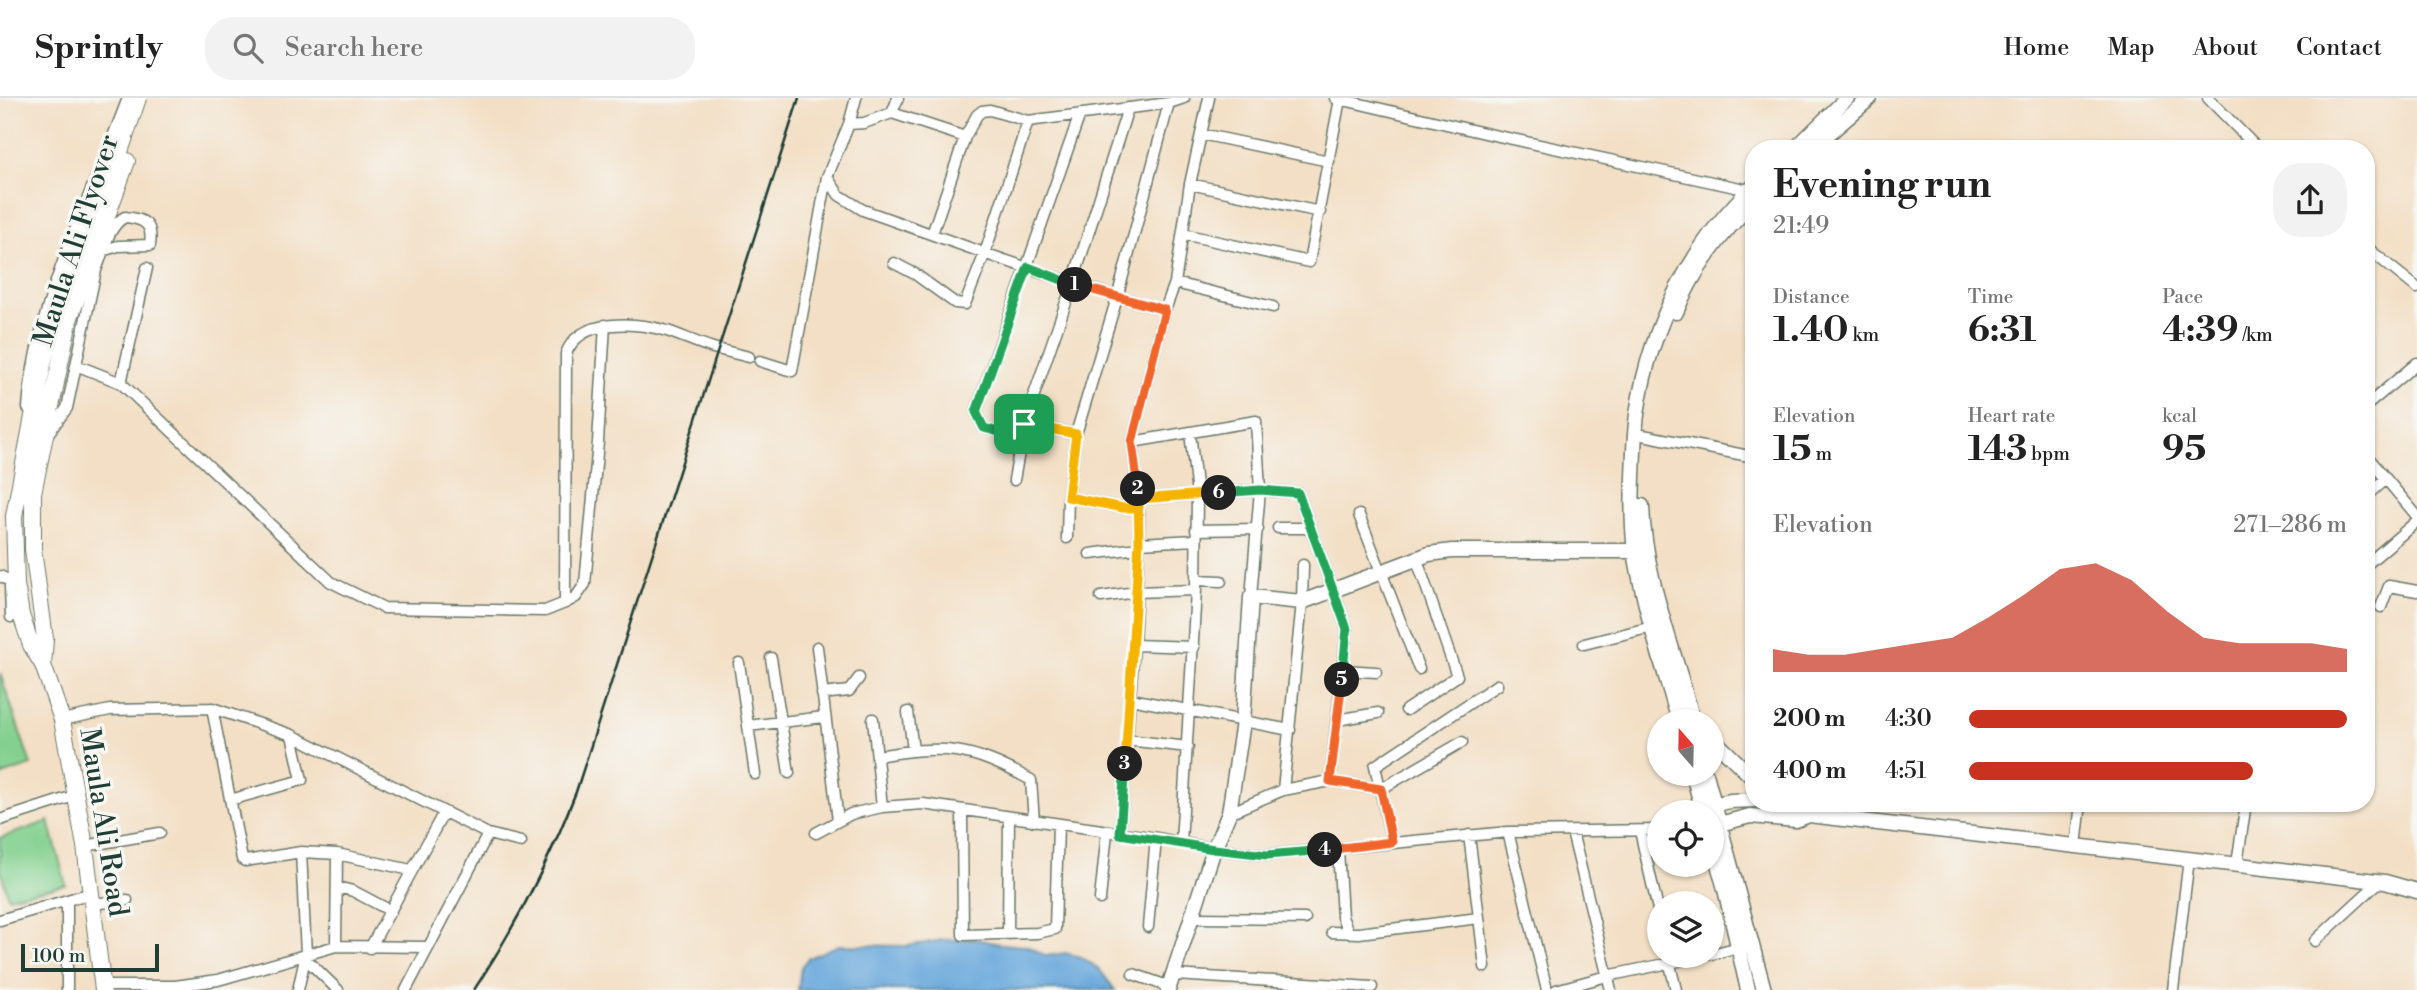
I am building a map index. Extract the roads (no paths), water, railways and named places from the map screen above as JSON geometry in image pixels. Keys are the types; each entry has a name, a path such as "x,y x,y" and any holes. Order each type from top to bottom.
{"main road":[{"name":"Maula Ali Flyover","path":"43,412 57,306 119,155 138,98"},
{"name":"Maula Ali Flyover","path":"35,441 69,320 149,98"},
{"path":"1804,140 1847,98"},
{"path":"1821,140 1870,98"},
{"path":"1686,709 1652,626 1635,551 1634,460 1637,411 1646,372 1665,314 1678,285 1718,223 1745,199"},
{"path":"1687,709 1648,553 1642,515 1643,435 1654,374 1679,306 1691,282 1745,203"},
{"name":"Maula Ali Road","path":"35,441 30,471 14,516 14,550 9,581 11,618 43,665 62,720 85,846 103,988"},
{"name":"Maula Ali Road","path":"30,471 33,493 33,549 46,639 43,665"},
{"path":"14,550 33,549"},
{"path":"1171,984 1214,849 1229,813 1243,722 1251,597 1302,602 1429,554 1452,551 1635,551"},
{"path":"1724,750 1745,770"},
{"path":"1724,805 1745,802"},
{"path":"1805,812 1810,815 2379,881 2417,891"},
{"path":"1724,823 1750,816 1796,820 1810,815"},
{"path":"1724,852 1764,990"},
{"path":"1721,877 1748,990"}],"street":[{"path":"105,250 96,270 67,408 52,431 35,441 28,403 33,364 61,268 128,98"},
{"path":"565,603 566,354 578,336 605,325 664,330 714,348 792,370 827,177 849,124 856,98"},
{"path":"892,113 898,98"},
{"path":"932,234 965,137 982,111 990,110 1028,121 1169,103 1184,98"},
{"path":"1120,834 1131,698 1138,546 1139,503 1132,442 1165,310 1175,283 1190,184 1209,98"},
{"path":"2208,98 2249,140"},
{"path":"1183,233 1309,262 1338,99 1745,191"},
{"path":"1067,538 1068,497 1076,434 1117,298 1169,103"},
{"path":"1014,480 1024,424 1072,285 1128,108"},
{"path":"849,124 864,123 892,113 965,137"},
{"path":"1021,438 984,428 976,412 1080,114"},
{"path":"894,263 961,305 965,304 985,253 1028,121"},
{"path":"1201,134 1329,161"},
{"path":"827,177 839,195 863,210 1072,285 1165,310"},
{"path":"1190,184 1320,212"},
{"path":"2375,254 2417,288"},
{"path":"121,383 148,268"},
{"path":"1175,283 1273,307"},
{"path":"76,365 121,383 331,582 384,608 545,611 576,597 584,583 598,442 605,325"},
{"path":"2375,398 2417,363"},
{"path":"1132,442 1256,421 1260,490 1251,597"},
{"path":"1024,424 1076,434"},
{"path":"1643,435 1745,455"},
{"path":"1181,843 1196,585 1197,495 1191,441"},
{"path":"2375,466 2417,516"},
{"path":"2375,489 2386,479"},
{"path":"1068,497 1123,508 1139,503 1197,495 1260,490 1298,493 1347,629 1330,781"},
{"path":"1359,515 1419,669"},
{"path":"2375,557 2417,521"},
{"path":"1278,528 1310,528"},
{"path":"1090,554 1196,535 1258,529"},
{"path":"1406,710 1457,676 1417,560"},
{"path":"1283,790 1302,602 1303,565"},
{"path":"1101,597 1221,581"},
{"path":"2381,607 2389,586 2417,591"},
{"path":"1584,645 1652,626"},
{"path":"1134,645 1194,647"},
{"path":"817,647 838,821"},
{"path":"771,658 789,773"},
{"path":"738,663 755,774"},
{"path":"1343,670 1376,672"},
{"path":"822,694 849,691 859,678"},
{"path":"1392,842 1374,766 1497,685"},
{"path":"1131,698 1290,730"},
{"path":"62,720 110,710 212,708 292,735 488,834 521,842"},
{"path":"212,708 242,859 245,861 301,852 337,854 411,870"},
{"path":"908,712 913,750"},
{"path":"1337,720 1378,713"},
{"path":"748,726 824,717"},
{"path":"873,719 882,807"},
{"path":"230,800 302,780 292,735"},
{"path":"1127,740 1188,747"},
{"path":"1229,813 1283,790 1330,781 1381,789 1462,742"},
{"path":"877,756 913,750 952,749 1000,763 1031,780 1034,821"},
{"path":"0,820 77,795"},
{"path":"816,833 851,814 882,807 923,804 1267,855 1508,832 1647,831"},
{"path":"962,811 963,935 1055,929 1058,825"},
{"path":"1853,812 1853,820"},
{"path":"2076,846 2080,812"},
{"path":"2237,864 2245,812"},
{"path":"370,948 444,813"},
{"path":"1008,933 1009,817"},
{"path":"1640,831 1654,891"},
{"path":"1100,899 1107,832"},
{"path":"1508,832 1547,990"},
{"path":"1572,832 1611,990"},
{"path":"85,846 160,833"},
{"path":"406,990 488,834"},
{"path":"1469,835 1485,967"},
{"path":"1148,927 1156,838"},
{"path":"1338,849 1342,917 1348,931"},
{"path":"299,990 306,956 301,852"},
{"path":"336,946 337,854"},
{"path":"2173,990 2189,859"},
{"path":"2315,941 2379,881"},
{"path":"337,887 354,891 391,911"},
{"path":"0,919 67,901 92,898 127,900"},
{"path":"67,901 67,990"},
{"path":"1192,918 1305,919"},
{"path":"1332,932 1360,933 1479,918"},
{"path":"103,988 175,986 218,980 336,946 428,947"},
{"path":"1724,951 1739,947"},
{"path":"306,956 338,990"},
{"path":"1556,990 1647,965"},
{"path":"1671,968 1676,990"},
{"path":"1133,974 1171,984 1372,987"}],"water":[{"path":"976,939 1027,946 1046,956 1065,953 1081,957 1099,969 1115,990 798,990 801,967 808,958 839,945 906,946 943,940"}],"railway":[{"path":"474,990 530,894 576,792 799,98"}]}
